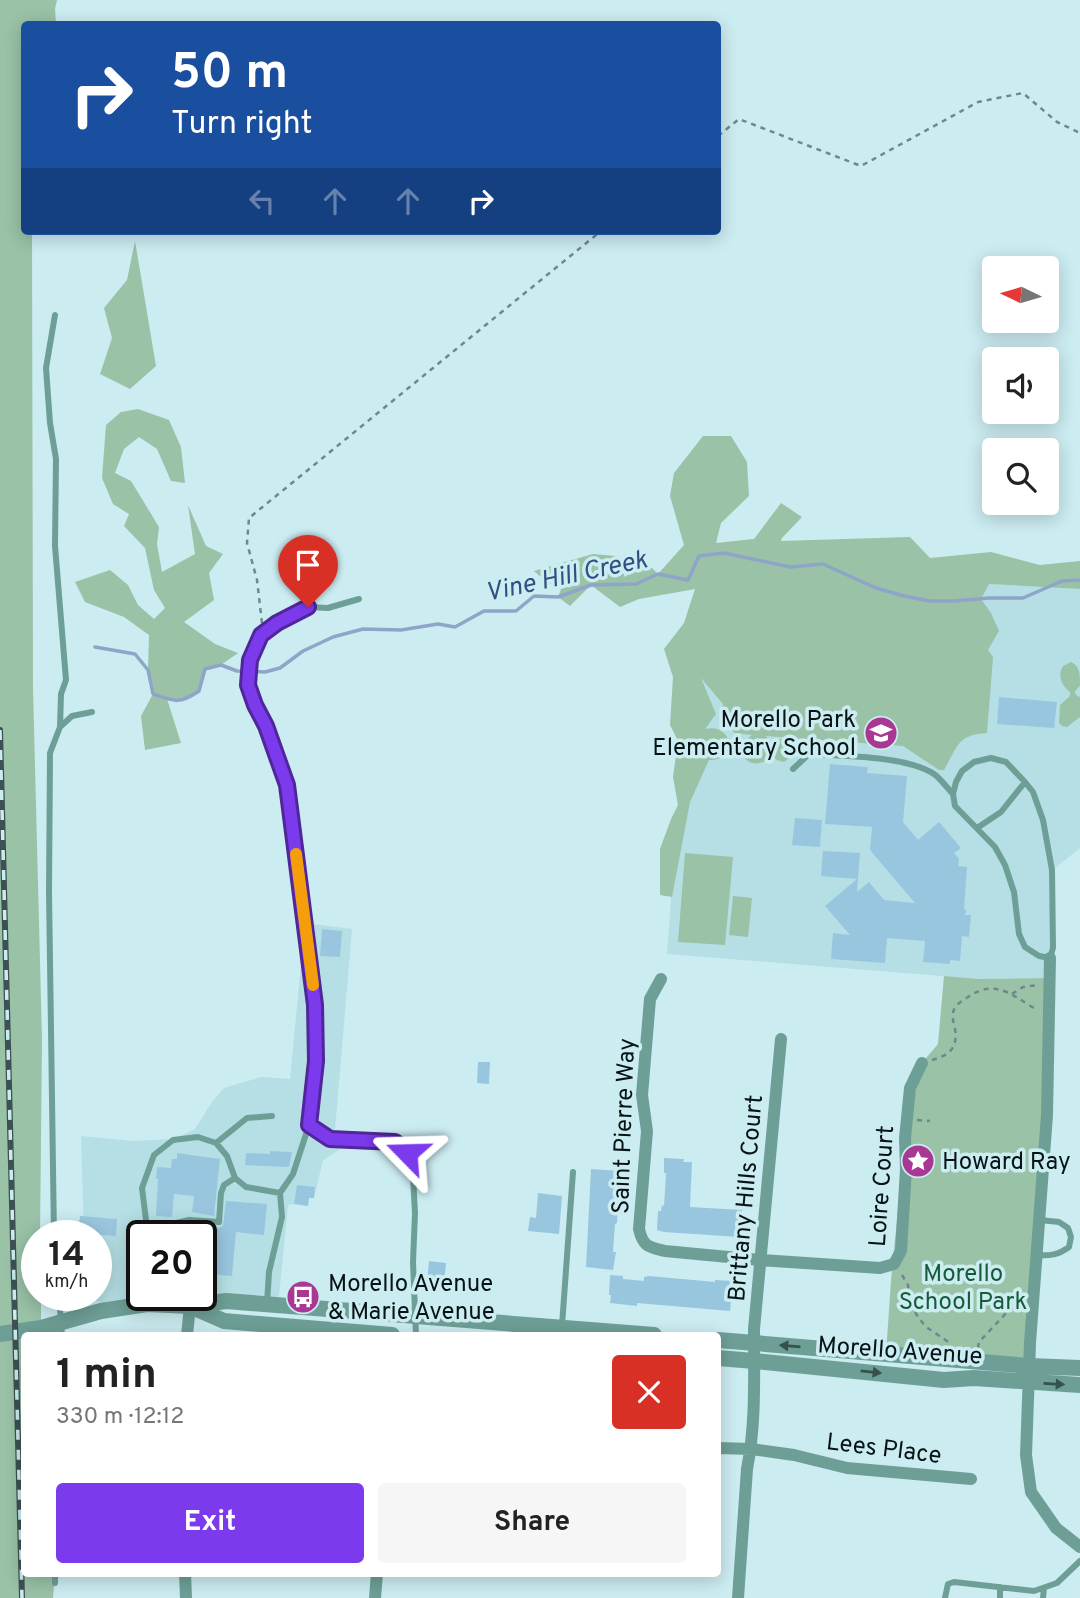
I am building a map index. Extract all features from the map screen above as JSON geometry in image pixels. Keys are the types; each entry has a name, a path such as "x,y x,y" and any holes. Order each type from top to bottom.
{"street":[{"path":"1050,958 1047,1115 1032,1309 1026,1455 1031,1492 1056,1528 1080,1547"},
{"name":"Saint Pierre Way","path":"661,979 650,999 642,1095 647,1131 639,1229 642,1240 650,1247 665,1251 760,1259"},
{"name":"Brittany Hills Court","path":"738,1598 747,1469 751,1449 760,1259 781,1039"},
{"name":"Loire Court","path":"760,1259 880,1268 894,1264 901,1251 905,1138 910,1088 922,1063"},
{"path":"217,1302 226,1301 416,1316 562,1332"},
{"path":"0,1334 41,1328 62,1329 101,1311 126,1306"},
{"path":"187,1332 190,1311"},
{"path":"200,1311 224,1321 355,1332"},
{"name":"Morello Avenue","path":"721,1340 1080,1368"},
{"name":"Morello Avenue","path":"721,1359 944,1380 974,1378 1080,1385"},
{"name":"Lees Place","path":"721,1448 794,1455 848,1468 971,1479"},
{"path":"185,1577 186,1598"},
{"path":"375,1598 377,1577"}],"lane":[{"path":"54,1220 49,892 50,753 60,727 61,694 66,680 55,546 56,459 46,368 55,315"},
{"path":"267,1305 269,1272 282,1217 280,1193 293,1174 309,1125 316,1061 315,1005 287,785 248,685 250,660 263,633 277,623 308,607 328,608 359,599"},
{"path":"60,727 72,716 92,712"},
{"path":"793,769 809,754 910,763 934,775 953,794"},
{"path":"991,758 1006,762 1025,782 1043,820 1052,870 1053,948 1050,958 1039,956 1025,947 1018,934 1014,892 1005,864 995,847 955,806 953,794 962,771 974,762 991,758"},
{"path":"977,828 1001,813 1025,782"},
{"path":"216,1143 247,1118 272,1116"},
{"path":"309,1125 330,1139 395,1142 407,1153 413,1176 415,1213 413,1262 416,1332"},
{"path":"148,1220 142,1188 154,1155 173,1140 198,1137 216,1143 227,1156 235,1178 246,1187 280,1193"},
{"path":"562,1332 573,1172"},
{"path":"217,1222 224,1185 235,1178"},
{"path":"1036,1255 1051,1256 1060,1253 1069,1247 1071,1237 1068,1227 1059,1222 1038,1220"},
{"path":"60,1311 62,1329"},
{"path":"946,1598 948,1584 954,1582 1034,1591 1057,1583 1080,1561"},
{"path":"55,1577 55,1583"},
{"path":"1000,1587 1000,1598"},
{"path":"1043,1598 1044,1588"}],"path":[{"path":"721,134 739,119 861,166 978,102 1023,93 1057,122 1080,132"},
{"path":"263,633 257,580 247,543 249,518 596,235"},
{"path":"1012,994 1034,984 1049,986"},
{"path":"922,1063 946,1055 952,1050 956,1034 954,1009 959,1003 985,988 1012,994 1032,1007 1049,1009"},
{"path":"894,1264 908,1285 911,1305 918,1317 926,1327 947,1341 946,1359"},
{"path":"976,1361 979,1342 1011,1308 1032,1309"}],"shaded area":[{"name":"Morello Park Elementary School","path":"697,567 1080,589 1080,848 1053,870 1050,978 979,979 667,954"},
{"path":"305,923 352,929 335,1130 346,1136 345,1146 323,1160 314,1198 309,1198 308,1206 288,1205 278,1306 217,1307 217,1220 126,1220 126,1309 112,1307 112,1220 84,1220 81,1136 132,1141 174,1139 195,1129 224,1088 261,1077 290,1079"}],"green space":[{"path":"0,0 57,0 56,21 21,21 21,235 32,235 33,688 42,1040 40,1220 21,1220 21,1311 41,1311 41,1327 61,1322 62,1332 21,1332 21,1577 55,1577 53,1598 0,1598"},
{"path":"135,241 156,366 130,389 100,374 112,338 104,308 127,280"},
{"path":"138,409 169,420 181,447 185,483 171,481 157,449 139,437 124,449 115,473 131,481 159,527 157,544 162,572 195,554 188,505 206,546 223,554 209,573 214,600 184,622 215,644 238,653 221,665 205,669 199,691 185,700 167,699 181,743 145,750 141,716 153,694 148,670 149,635 124,617 85,602 75,582 110,570 128,585 138,605 154,619 165,608 154,590 145,548 124,526 129,514 113,504 102,478 106,425 121,412"},
{"path":"703,436 731,436 747,462 749,496 721,523 716,543 754,539 781,503 802,517 781,541 910,537 930,558 991,552 1040,565 1080,561 1080,589 989,584 981,599 999,631 988,650 993,657 987,733 970,736 959,743 944,770 939,770 903,746 766,736 772,744 778,739 788,740 793,746 792,756 784,762 772,756 757,763 751,762 743,754 743,748 752,735 735,733 720,720 723,704 701,678 716,714 705,729 722,731 729,743 725,755 709,760 690,802 672,897 660,895 660,849 678,805 673,777 678,741 670,725 673,677 664,649 684,623 695,589 639,599 620,607 591,585 570,606 558,597 565,579 549,584 534,571 593,554 615,556 625,577 644,560 658,574 684,545 670,496 674,473"},
{"path":"1071,662 1080,674 1080,686 1075,691 1080,697 1080,717 1067,727 1059,723 1060,705 1070,696 1070,692 1061,680 1060,673 1063,666"},
{"path":"685,853 733,857 725,945 678,942"},
{"path":"733,896 752,898 748,937 729,935"},
{"name":"Morello School Park","path":"944,976 979,979 1050,978 1029,1366 886,1354 905,1138 922,1063 938,1044"}],"building":[{"path":"999,697 1057,702 1054,728 997,724"},
{"path":"830,764 868,767 867,773 907,776 903,822 918,840 939,822 961,848 954,853 959,859 958,866 967,867 964,909 965,915 971,915 969,937 962,936 960,961 950,960 950,964 923,962 925,941 887,938 885,963 831,959 833,933 850,935 825,906 857,879 821,876 823,851 860,853 857,892 869,882 884,900 915,903 870,850 872,827 825,824"},
{"path":"795,818 822,820 820,847 792,845"},
{"path":"322,929 342,931 340,957 320,956"},
{"path":"478,1062 490,1062 489,1084 477,1083"},
{"path":"270,1151 292,1152 289,1167 245,1165 246,1153 270,1154"},
{"path":"177,1153 220,1159 214,1216 192,1212 194,1196 174,1194 172,1217 156,1216 157,1167 171,1168 172,1159 177,1159"},
{"path":"664,1158 692,1162 690,1207 742,1210 743,1235 739,1234 739,1237 657,1230 658,1211 664,1206"},
{"path":"591,1169 620,1171 613,1270 586,1267"},
{"path":"297,1185 315,1187 314,1198 309,1198 308,1206 294,1204"},
{"path":"538,1193 562,1196 559,1234 528,1231 530,1217 536,1218"},
{"path":"226,1201 267,1204 264,1235 236,1232 232,1276 217,1275 217,1228 223,1226"},
{"path":"80,1216 117,1219 116,1236 112,1236 112,1220 80,1220"},
{"path":"429,1261 446,1263 444,1283 427,1282"},
{"path":"610,1275 644,1281 644,1277 649,1276 733,1281 730,1311 610,1303"}],"waterway":[{"name":"Vine Hill Creek","path":"95,647 135,654 148,670 153,694 177,700 199,691 205,669 221,665 237,671 265,672 280,668 303,651 333,637 363,629 401,630 438,624 455,627 484,611 516,611 534,596 558,597 591,585 636,584 658,574 688,580 699,556 724,553 790,567 823,564 876,588 930,601 1023,598 1062,581 1080,580"}],"railway":[{"path":"0,730 21,1559"},
{"path":"21,1577 22,1598"}],"slow traffic":[{"path":"296,854 313,985"}],"place":[{"name":"Morello Park Elementary School","path":"881,733"},
{"name":"Howard Ray","path":"918,1161"},
{"name":"Morello Avenue & Marie Avenue","path":"303,1297"}],"route":[{"path":"308,607 277,623 261,635 250,660 248,685 287,785 315,1005 316,1061 309,1125 330,1139 395,1142 407,1153"}]}
